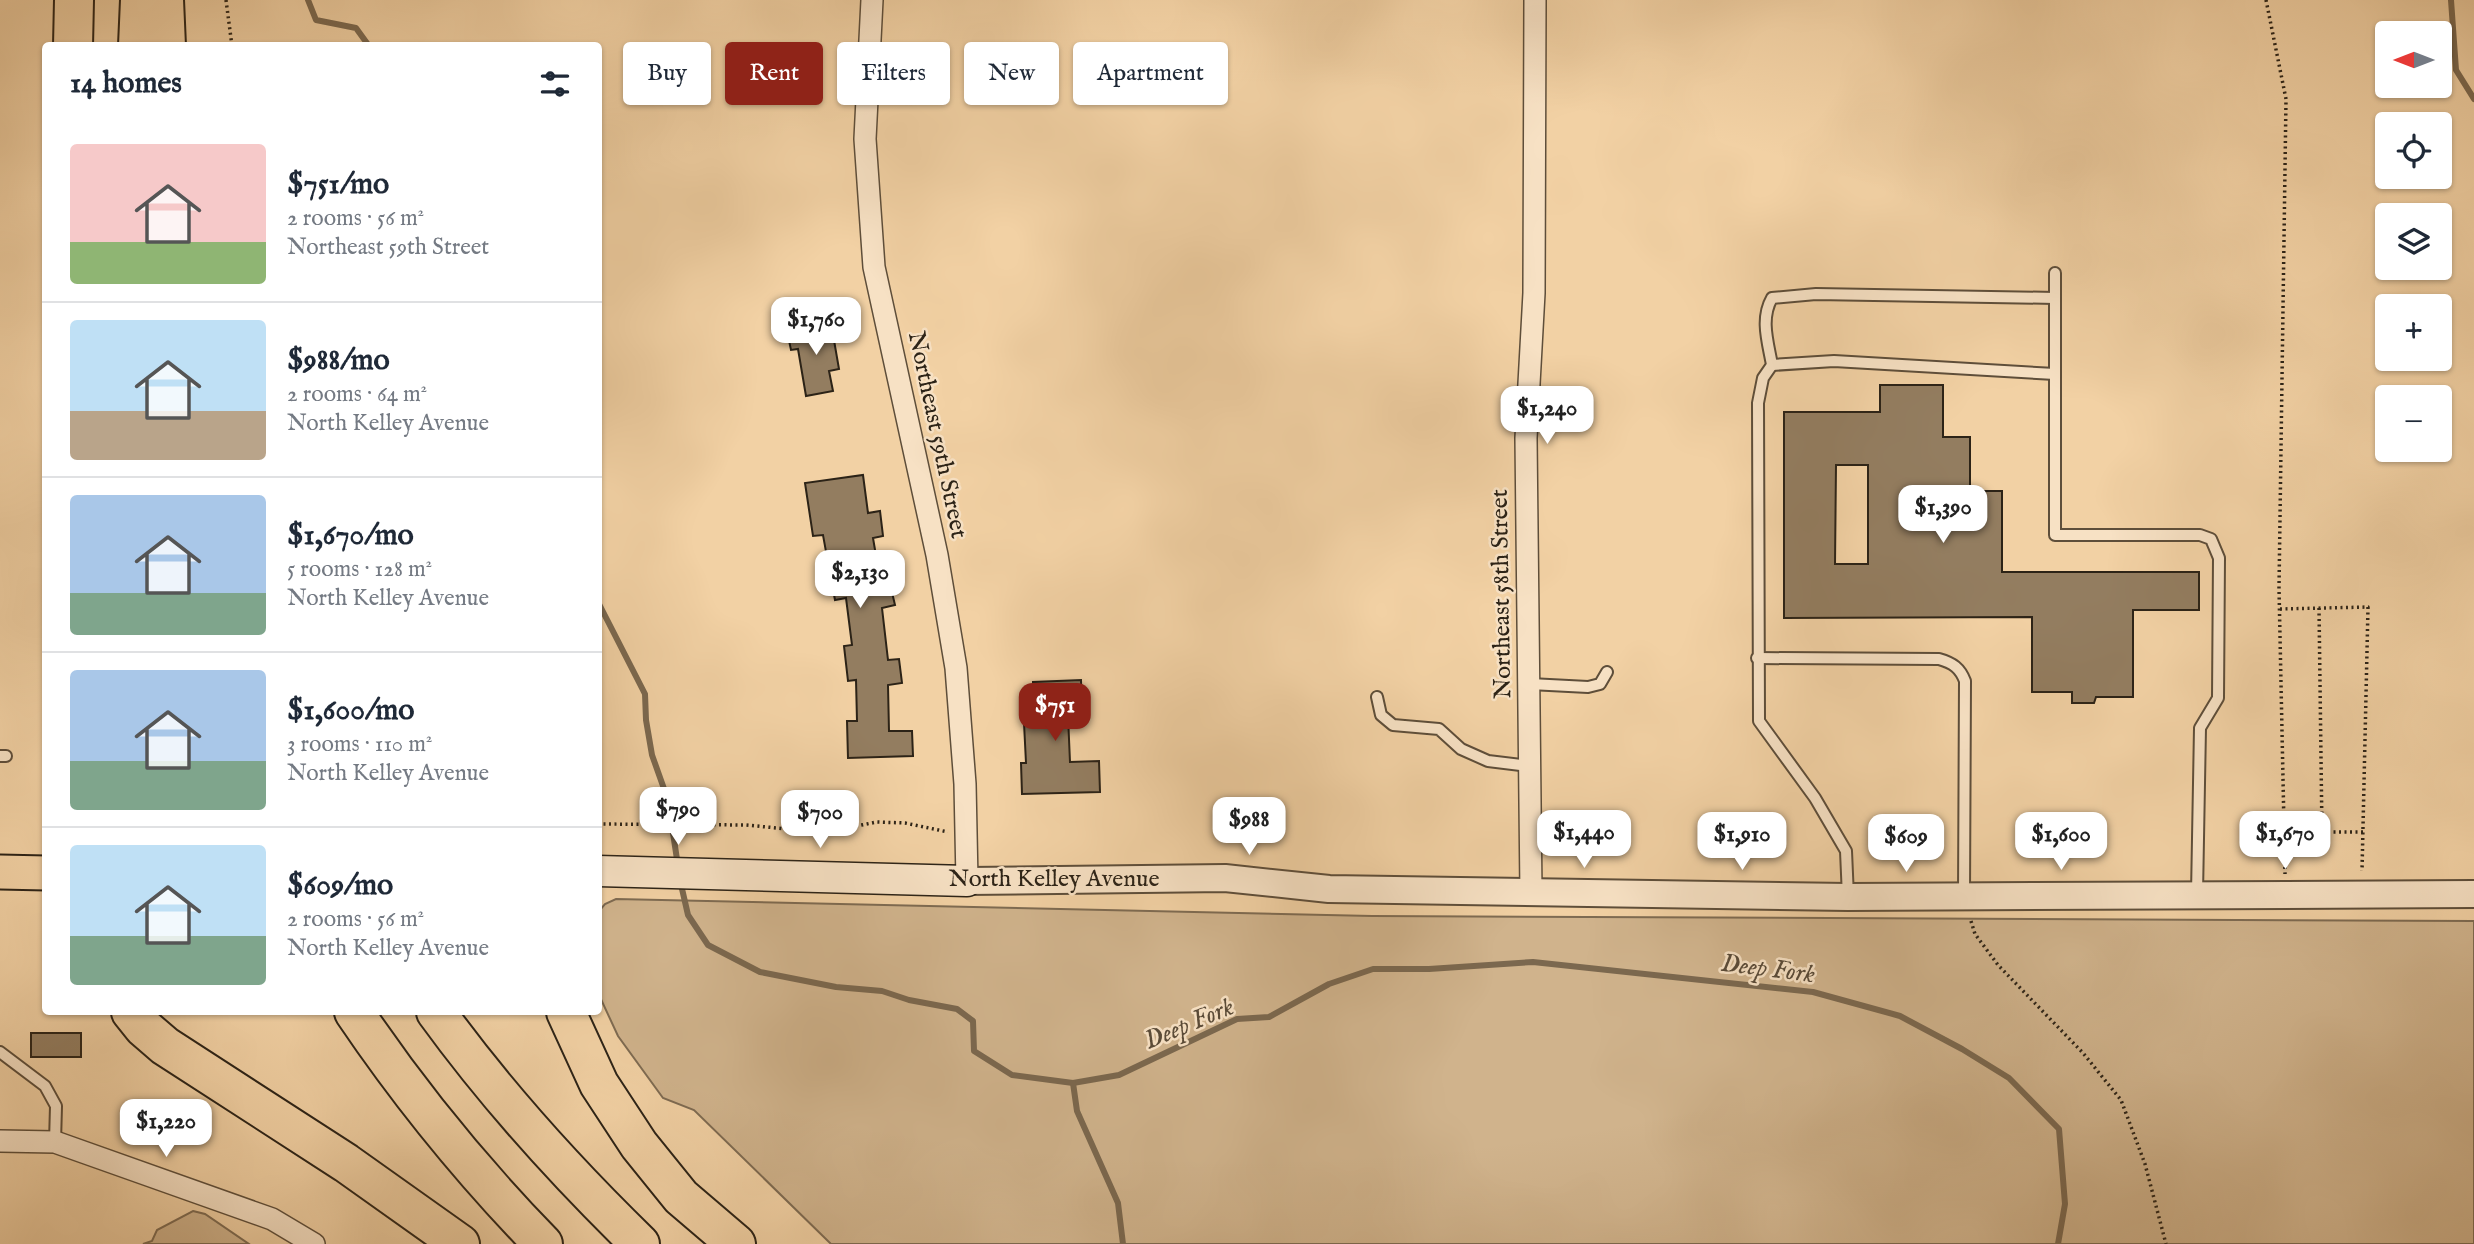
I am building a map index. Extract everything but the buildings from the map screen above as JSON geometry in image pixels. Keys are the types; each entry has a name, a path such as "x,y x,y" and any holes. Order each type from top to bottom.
{"highway":[{"path":"138,42 141,0"},
{"path":"164,0 166,42"},
{"path":"72,42 73,3"},
{"path":"133,1015 165,1046 346,1163 460,1244"},
{"path":"356,1015 407,1087 452,1144 543,1244"},
{"path":"438,1015 475,1065 538,1140 640,1244"},
{"path":"567,1015 599,1084 639,1144 681,1197 736,1244"}],"main road":[{"name":"North Kelley Avenue","path":"602,871 757,873 968,881"},
{"path":"0,873 42,873"}],"street":[{"name":"Northeast 59th Street","path":"872,0 865,139 874,267 937,555 956,668 965,784 968,881"},
{"name":"Northeast 58th Street","path":"1531,893 1526,438 1534,293 1535,0"},
{"name":"North Kelley Avenue","path":"968,881 1226,878 1329,889 1848,897 2474,894"},
{"path":"0,1141 55,1142 272,1219 314,1244"}],"lane":[{"path":"2055,273 2055,535 2200,535 2211,539 2219,558 2218,698 2200,728 2197,894"},
{"path":"1848,897 1846,851 1815,798 1759,720 1758,402 1763,378 1772,365 1765,319 1772,298 1816,294 2055,298"},
{"path":"1772,365 1834,362 2055,374"},
{"path":"1757,658 1939,659 1951,662 1961,670 1965,681 1964,898"},
{"path":"1530,684 1588,687 1600,684 1607,672"},
{"path":"1377,697 1381,715 1393,725 1439,729 1461,749 1488,761 1529,766"},
{"path":"0,1052 45,1086 56,1106 55,1142"}],"path":[{"path":"226,0 231,42"},
{"path":"2266,0 2286,99 2280,609 2286,894"},
{"path":"2280,609 2368,607 2362,894"},
{"path":"2319,608 2322,832"},
{"path":"602,824 746,825 836,831 877,822 905,823 967,836"},
{"path":"2284,832 2363,832"},
{"path":"1964,898 1975,934 1998,965 2083,1053 2120,1100 2145,1164 2166,1244"}],"shaded area":[{"path":"616,899 1372,916 2474,921 2474,1244 831,1244 694,1110 663,1098 618,1036 602,1001 602,908"},
{"path":"193,1211 205,1214 249,1244 143,1244 152,1241 157,1230"}],"waterway":[{"name":"Deep Fork","path":"308,0 316,20 356,28 366,42"},
{"path":"2451,0 2456,70 2474,99"},
{"name":"Deep Fork","path":"602,610 645,694 652,755 668,800 678,866"},
{"name":"Deep Fork","path":"680,880 688,915 708,945 760,972 836,987 882,991 909,1000 957,1009 973,1021 974,1051 1012,1075 1073,1083 1119,1075 1237,1019 1269,1017 1329,984 1373,969 1429,969 1533,962 1813,992 1900,1016 1962,1049 2009,1078 2059,1129 2065,1204 2058,1244"},
{"path":"1073,1083 1077,1111 1118,1203 1123,1244"}]}
